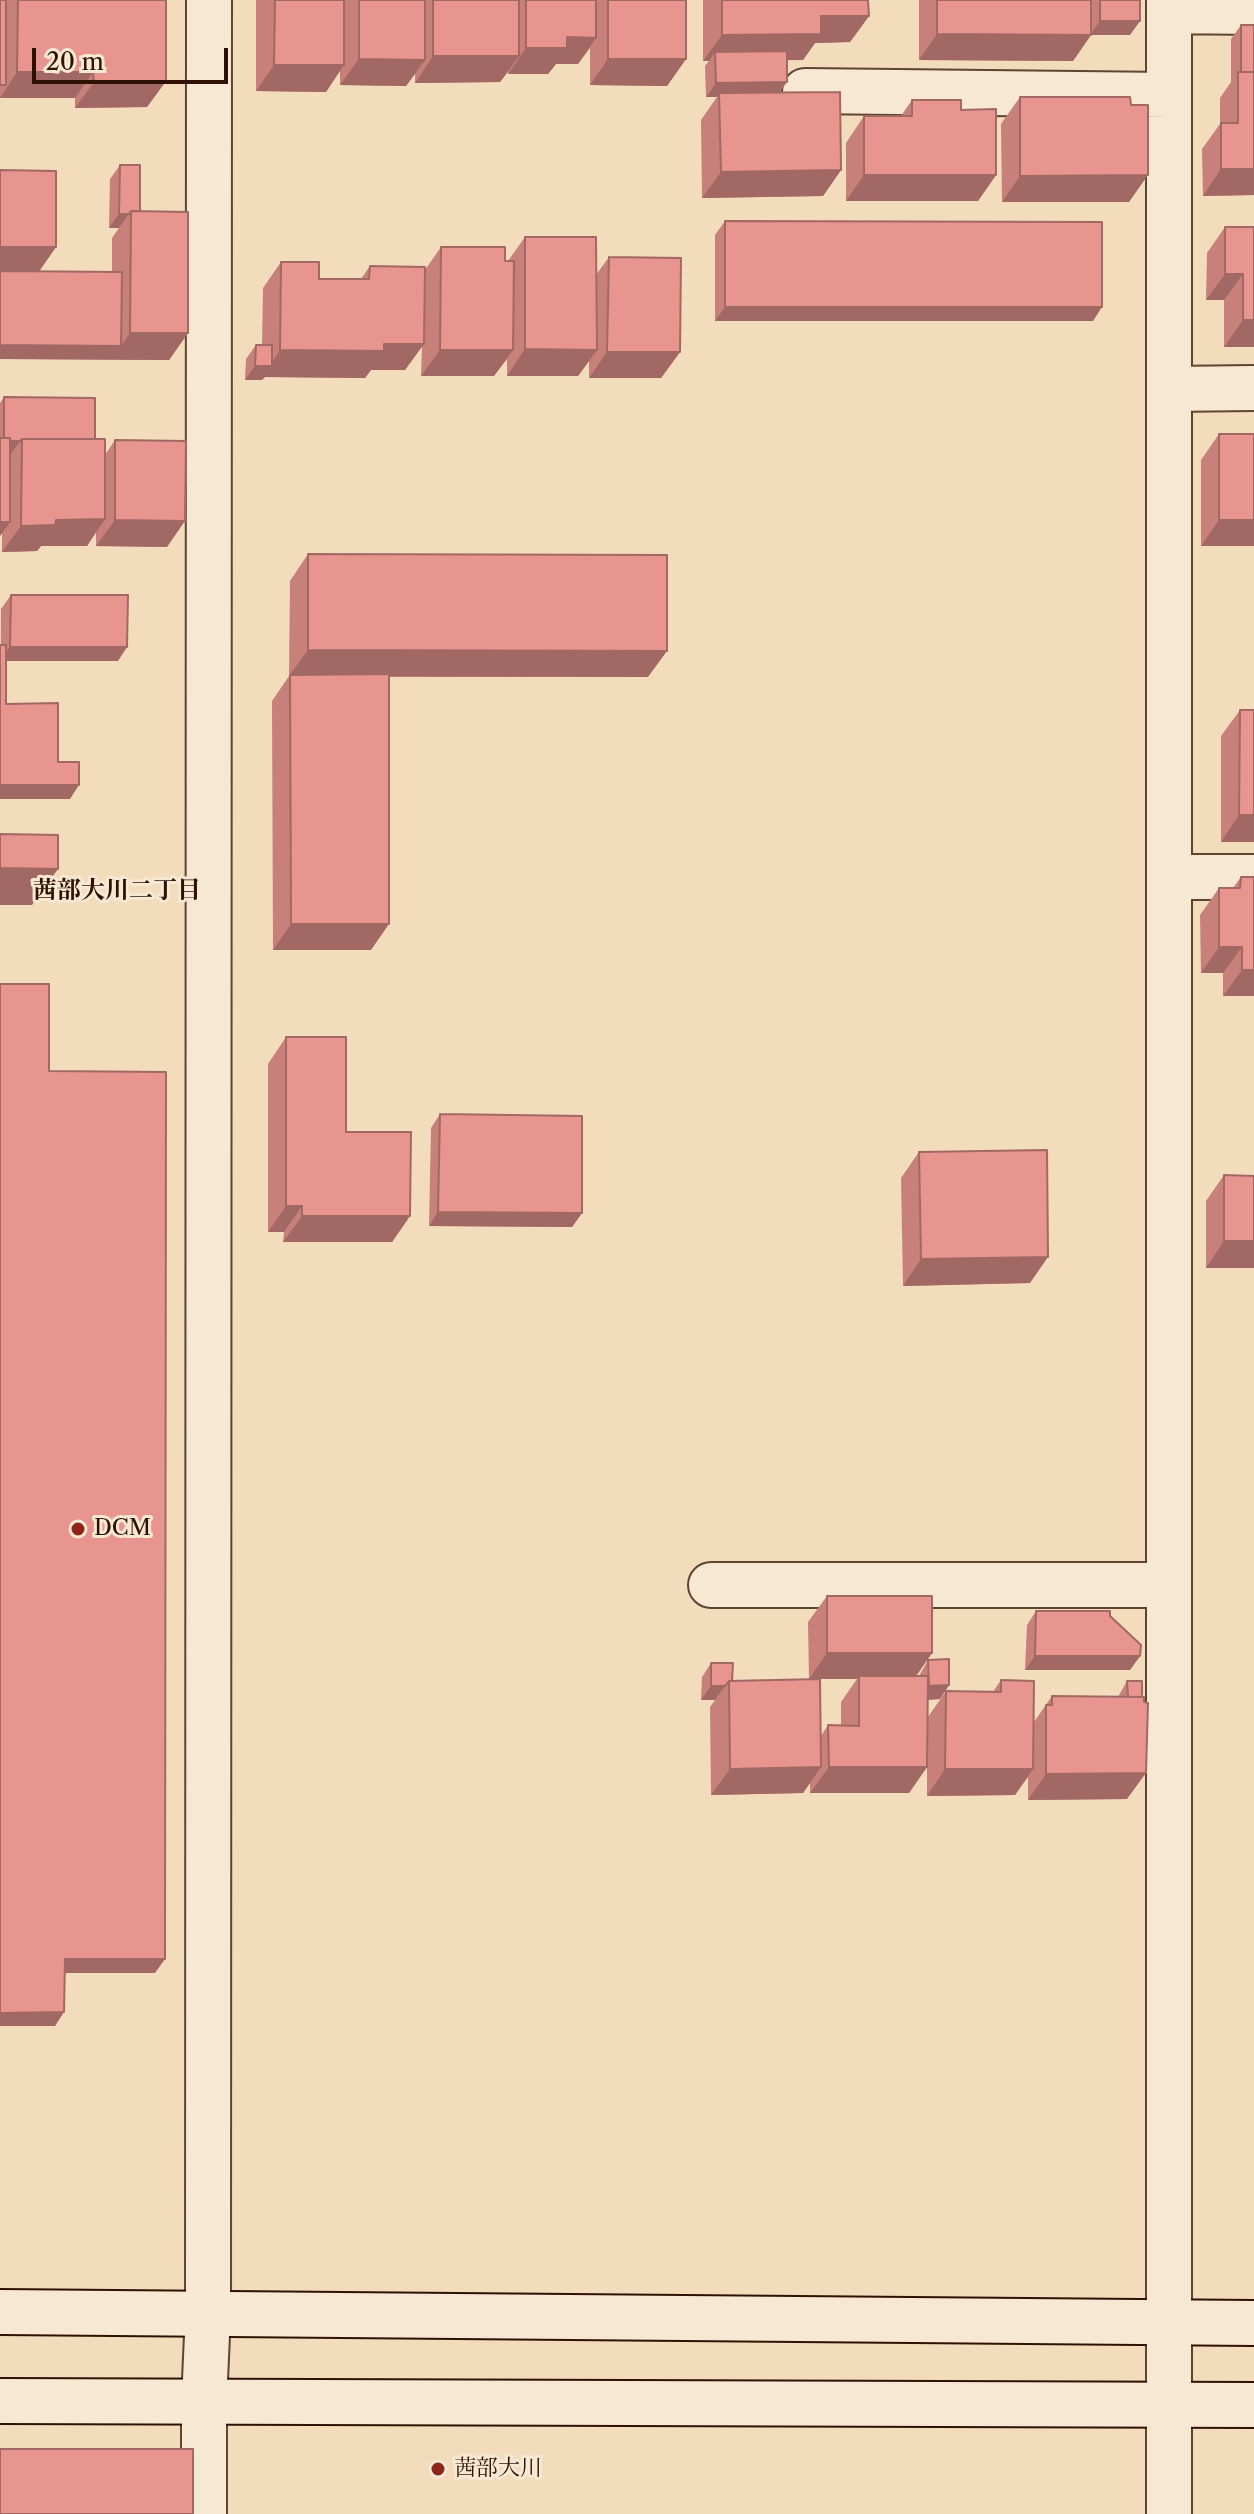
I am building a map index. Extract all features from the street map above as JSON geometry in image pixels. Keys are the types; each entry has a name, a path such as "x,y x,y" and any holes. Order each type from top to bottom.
{"street":[{"path":"204,2514 208,2313 209,0"},
{"path":"1169,2514 1169,6 1254,12"},
{"path":"805,91 1169,95"},
{"path":"1169,389 1254,388"},
{"path":"1169,877 1254,877"},
{"path":"711,1585 1169,1585"},
{"path":"0,2312 1254,2323"},
{"path":"0,2401 1254,2405"}],"building":[{"path":"0,0 6,0 6,85 0,85"},
{"path":"18,0 166,0 166,81 94,82 93,72 17,72"},
{"path":"275,0 344,0 344,65 274,65"},
{"path":"359,0 425,0 425,60 359,59"},
{"path":"433,0 519,0 519,56 433,56"},
{"path":"526,0 596,0 596,38 567,37 567,48 526,48"},
{"path":"608,0 686,0 686,59 608,59"},
{"path":"722,0 868,0 869,16 821,16 821,34 722,35"},
{"path":"937,0 1091,0 1091,35 937,34"},
{"path":"1100,0 1140,0 1140,21 1100,21"},
{"path":"1241,25 1254,25 1254,72 1241,72"},
{"path":"787,51 787,82 716,83 715,52"},
{"path":"1238,72 1254,72 1254,169 1221,169 1221,123 1238,123"},
{"path":"840,92 841,170 721,172 719,93"},
{"path":"1020,97 1130,97 1131,105 1148,105 1148,175 1020,176"},
{"path":"912,100 961,100 961,110 996,109 996,175 864,175 864,116 912,116"},
{"path":"120,165 140,165 140,211 119,214"},
{"path":"0,170 56,171 56,247 0,247"},
{"path":"131,211 188,212 188,333 130,333"},
{"path":"725,221 1102,222 1102,307 725,307"},
{"path":"1225,227 1254,227 1254,320 1243,320 1243,274 1225,274"},
{"path":"525,237 596,237 597,350 525,349"},
{"path":"441,247 505,247 505,261 514,261 513,350 440,350"},
{"path":"609,257 681,258 680,352 607,352"},
{"path":"281,262 319,262 319,279 369,279 370,266 425,267 424,344 384,344 384,351 280,350"},
{"path":"0,271 122,272 121,346 0,345"},
{"path":"256,345 272,345 272,366 255,366"},
{"path":"4,397 95,398 95,439 10,441 10,438 4,438"},
{"path":"1219,434 1254,434 1254,520 1219,520"},
{"path":"0,438 10,438 10,522 0,522"},
{"path":"22,439 105,439 105,519 56,520 55,525 21,526"},
{"path":"115,440 186,441 185,521 115,520"},
{"path":"308,554 667,555 667,651 308,650"},
{"path":"11,595 128,595 127,647 10,647"},
{"path":"0,645 6,645 6,704 58,703 58,762 79,762 79,785 0,785"},
{"path":"389,674 389,924 291,924 290,675"},
{"path":"1240,710 1254,710 1254,815 1239,815"},
{"path":"0,834 58,835 58,869 0,868"},
{"path":"1241,877 1254,877 1254,970 1242,970 1242,947 1219,947 1219,888 1240,888"},
{"name":"DCM","path":"0,984 49,984 49,1071 166,1072 165,1959 65,1959 64,2012 0,2013"},
{"path":"286,1037 346,1037 346,1132 411,1132 410,1216 302,1216 302,1206 286,1206"},
{"path":"440,1114 582,1116 582,1213 438,1212"},
{"path":"1047,1150 1048,1257 921,1259 919,1152"},
{"path":"1224,1175 1254,1176 1254,1241 1224,1241"},
{"path":"827,1596 932,1596 932,1653 827,1653"},
{"path":"1036,1611 1110,1611 1110,1616 1141,1645 1140,1656 1035,1656"},
{"path":"949,1659 949,1685 929,1686 928,1660"},
{"path":"711,1663 733,1663 732,1681 725,1686 711,1686"},
{"path":"859,1676 928,1676 927,1767 829,1767 828,1725 859,1726"},
{"path":"820,1679 821,1767 730,1769 729,1681"},
{"path":"1001,1680 1034,1681 1033,1769 945,1769 946,1691 1001,1692"},
{"path":"1127,1681 1142,1681 1142,1697 1128,1697"},
{"path":"1052,1696 1144,1697 1144,1702 1148,1703 1146,1773 1046,1774 1046,1705 1052,1705"},
{"path":"0,2449 193,2449 193,2514 0,2514"}],"place":[{"name":"DCM","path":"78,1529"},
{"name":"茜部大川","path":"438,2469"}],"district":[{"name":"茜部大川二丁目","path":"117,891"}]}
